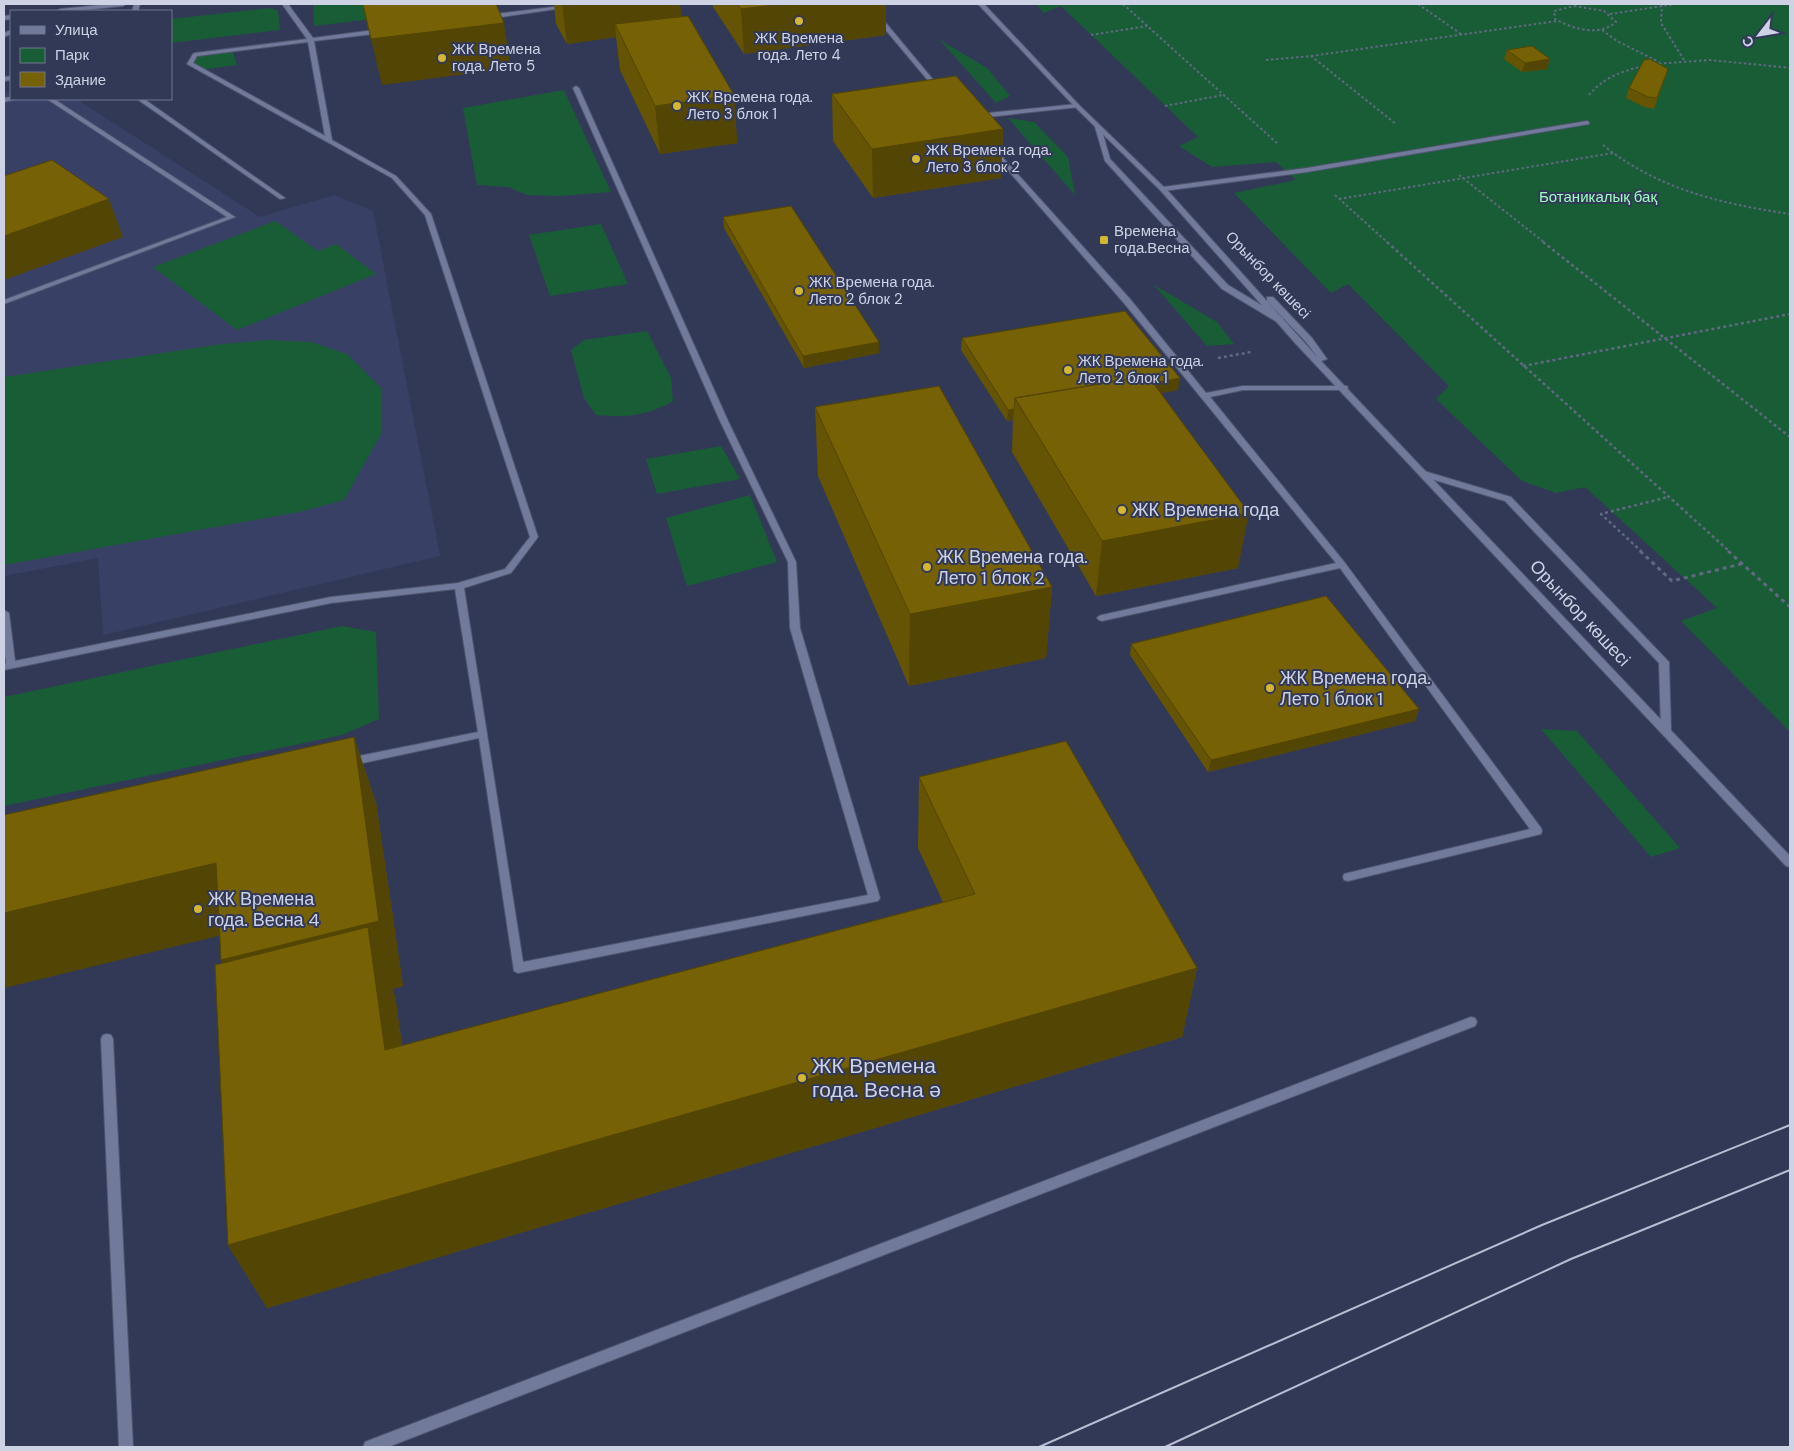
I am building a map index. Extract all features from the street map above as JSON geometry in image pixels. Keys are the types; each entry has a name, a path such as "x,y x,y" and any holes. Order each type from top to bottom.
{"street":[{"path":"74,10 123,4"},
{"path":"285,4 311,40 329,141"},
{"path":"524,4 528,12"},
{"path":"479,18 588,4"},
{"path":"867,4 941,93"},
{"name":"Орынбор көшесі","path":"981,4 1077,106 1163,189 1309,340 1344,388"},
{"path":"4,613 7,666 331,600 459,586 508,571 534,537 428,214 394,177 190,64 196,55 385,31"},
{"path":"459,586 518,968 874,898 795,628 792,562 724,421 576,88"},
{"path":"4,302 232,217 52,100"},
{"path":"141,100 282,198"},
{"path":"974,116 1077,106"},
{"path":"1163,189 1307,170 1587,123"},
{"path":"1098,127 1107,160 1225,287 1281,321"},
{"path":"988,145 1127,301 1342,565 1537,831 1348,877"},
{"name":"Орынбор көшесі","path":"1163,189 1281,321 1790,863"},
{"path":"1205,396 1243,388 1344,388"},
{"path":"1424,474 1508,499 1664,662 1666,730"},
{"path":"1102,618 1342,565"},
{"path":"336,765 483,734"},
{"path":"370,1447 1471,1022"},
{"path":"108,1039 126,1447"}],"path":[{"path":"1123,4 1790,607"},
{"path":"1418,4 1462,34"},
{"path":"1561,4 1566,7"},
{"path":"1557,20 1553,15 1554,11 1566,7 1594,8 1610,14 1676,4"},
{"path":"1662,5 1662,23 1684,60"},
{"path":"1266,60 1311,56 1557,20 1580,29 1609,28 1616,22 1610,14"},
{"path":"1091,35 1148,26"},
{"path":"1601,29 1617,41 1660,63"},
{"path":"1311,56 1790,438"},
{"path":"1652,64 1684,60 1738,61 1790,68"},
{"path":"1645,65 1619,73 1592,89 1586,100 1584,111 1587,123 1594,136 1614,153 1648,174 1696,193 1734,204 1790,214"},
{"path":"1165,106 1224,95"},
{"path":"1339,199 1614,153"},
{"path":"1523,366 1790,314"},
{"path":"1218,358 1251,352"},
{"path":"1668,497 1601,514 1672,581 1742,564"}],"shaded area":[{"path":"10,92 10,100 78,100 260,217 334,195 373,211 440,556 103,635 98,558 4,576 4,93"}],"green space":[{"path":"313,4 344,5 498,4 314,26"},
{"name":"Ботаникалық бақ","path":"1036,4 1790,4 1790,732 1681,621 1717,608 1585,487 1556,493 1522,481 1436,399 1449,386 1348,284 1331,293 1234,193 1296,180 1276,162 1212,167 1179,146 1198,137 1061,6 1044,13"},
{"path":"269,8 278,10 280,30 172,43 172,19"},
{"path":"940,40 987,68 1010,96 996,103"},
{"path":"232,50 237,65 200,70 190,64 195,55"},
{"path":"564,90 611,192 560,196 527,195 508,187 477,185 463,108"},
{"path":"1008,118 1034,122 1068,157 1075,195"},
{"path":"275,221 318,251 336,244 376,274 237,330 153,267"},
{"path":"601,224 628,284 550,296 529,235"},
{"path":"1154,285 1217,322 1234,344 1207,346"},
{"path":"647,331 671,378 673,401 654,410 636,415 596,415 584,398 571,350 584,340"},
{"path":"267,340 311,342 347,354 382,389 382,432 344,500 299,512 4,565 4,377 222,344"},
{"path":"721,446 740,479 657,494 646,459"},
{"path":"750,495 777,562 687,586 666,518"},
{"path":"342,626 376,632 379,719 342,735 4,806 4,697"},
{"path":"1541,729 1577,731 1680,848 1651,857"}],"building":[{"path":"363,4 496,4 504,23 371,39"},
{"path":"737,4 782,4 741,9"},
{"path":"688,16 734,95 655,106 615,24"},
{"path":"1532,46 1550,59 1525,63 1507,50"},
{"path":"1650,59 1668,69 1657,98 1648,97 1629,88 1644,60"},
{"path":"956,76 1003,129 872,149 832,94"},
{"path":"52,160 109,199 4,236 4,176"},
{"name":"ЖК Времена года. Лето 2 блок 2","path":"791,206 879,342 803,356 723,217"},
{"name":"ЖК Времена года. Лето 2 блок 1","path":"1125,311 1180,378 1154,383 1148,376 1015,398 1014,409 1008,410 962,338"},
{"path":"1148,376 1249,513 1102,541 1015,398"},
{"path":"939,386 1052,587 910,614 815,407"},
{"name":"ЖК Времена года. Лето 1 блок 1","path":"1326,596 1419,709 1211,760 1131,644"},
{"path":"354,737 379,921 221,960 216,863 4,913 4,815"},
{"path":"1066,741 1197,968 228,1245 215,965 368,927 385,1050 975,894 919,777"}],"tram line":[{"path":"1039,1447 1542,1225 1790,1125"},
{"path":"1165,1447 1571,1259 1790,1170"}],"place":[{"name":"ЖК Времена года. Лето 4","path":"799,21"},
{"name":"ЖК Времена года. Лето 5","path":"442,58"},
{"name":"ЖК Времена года. Лето 3 блок 1","path":"677,106"},
{"name":"ЖК Времена года. Лето 3 блок 2","path":"916,159"},
{"name":"Времена года.Весна","path":"1104,240"},
{"name":"ЖК Времена года. Лето 2 блок 2","path":"799,291"},
{"name":"ЖК Времена года. Лето 2 блок 1","path":"1068,370"},
{"name":"ЖК Времена года","path":"1122,510"},
{"name":"ЖК Времена года. Лето 1 блок 2","path":"927,567"},
{"name":"ЖК Времена года. Лето 1 блок 1","path":"1270,688"},
{"name":"ЖК Времена года. Весна 4","path":"198,909"},
{"name":"ЖК Времена года. Весна ә","path":"802,1078"}]}
